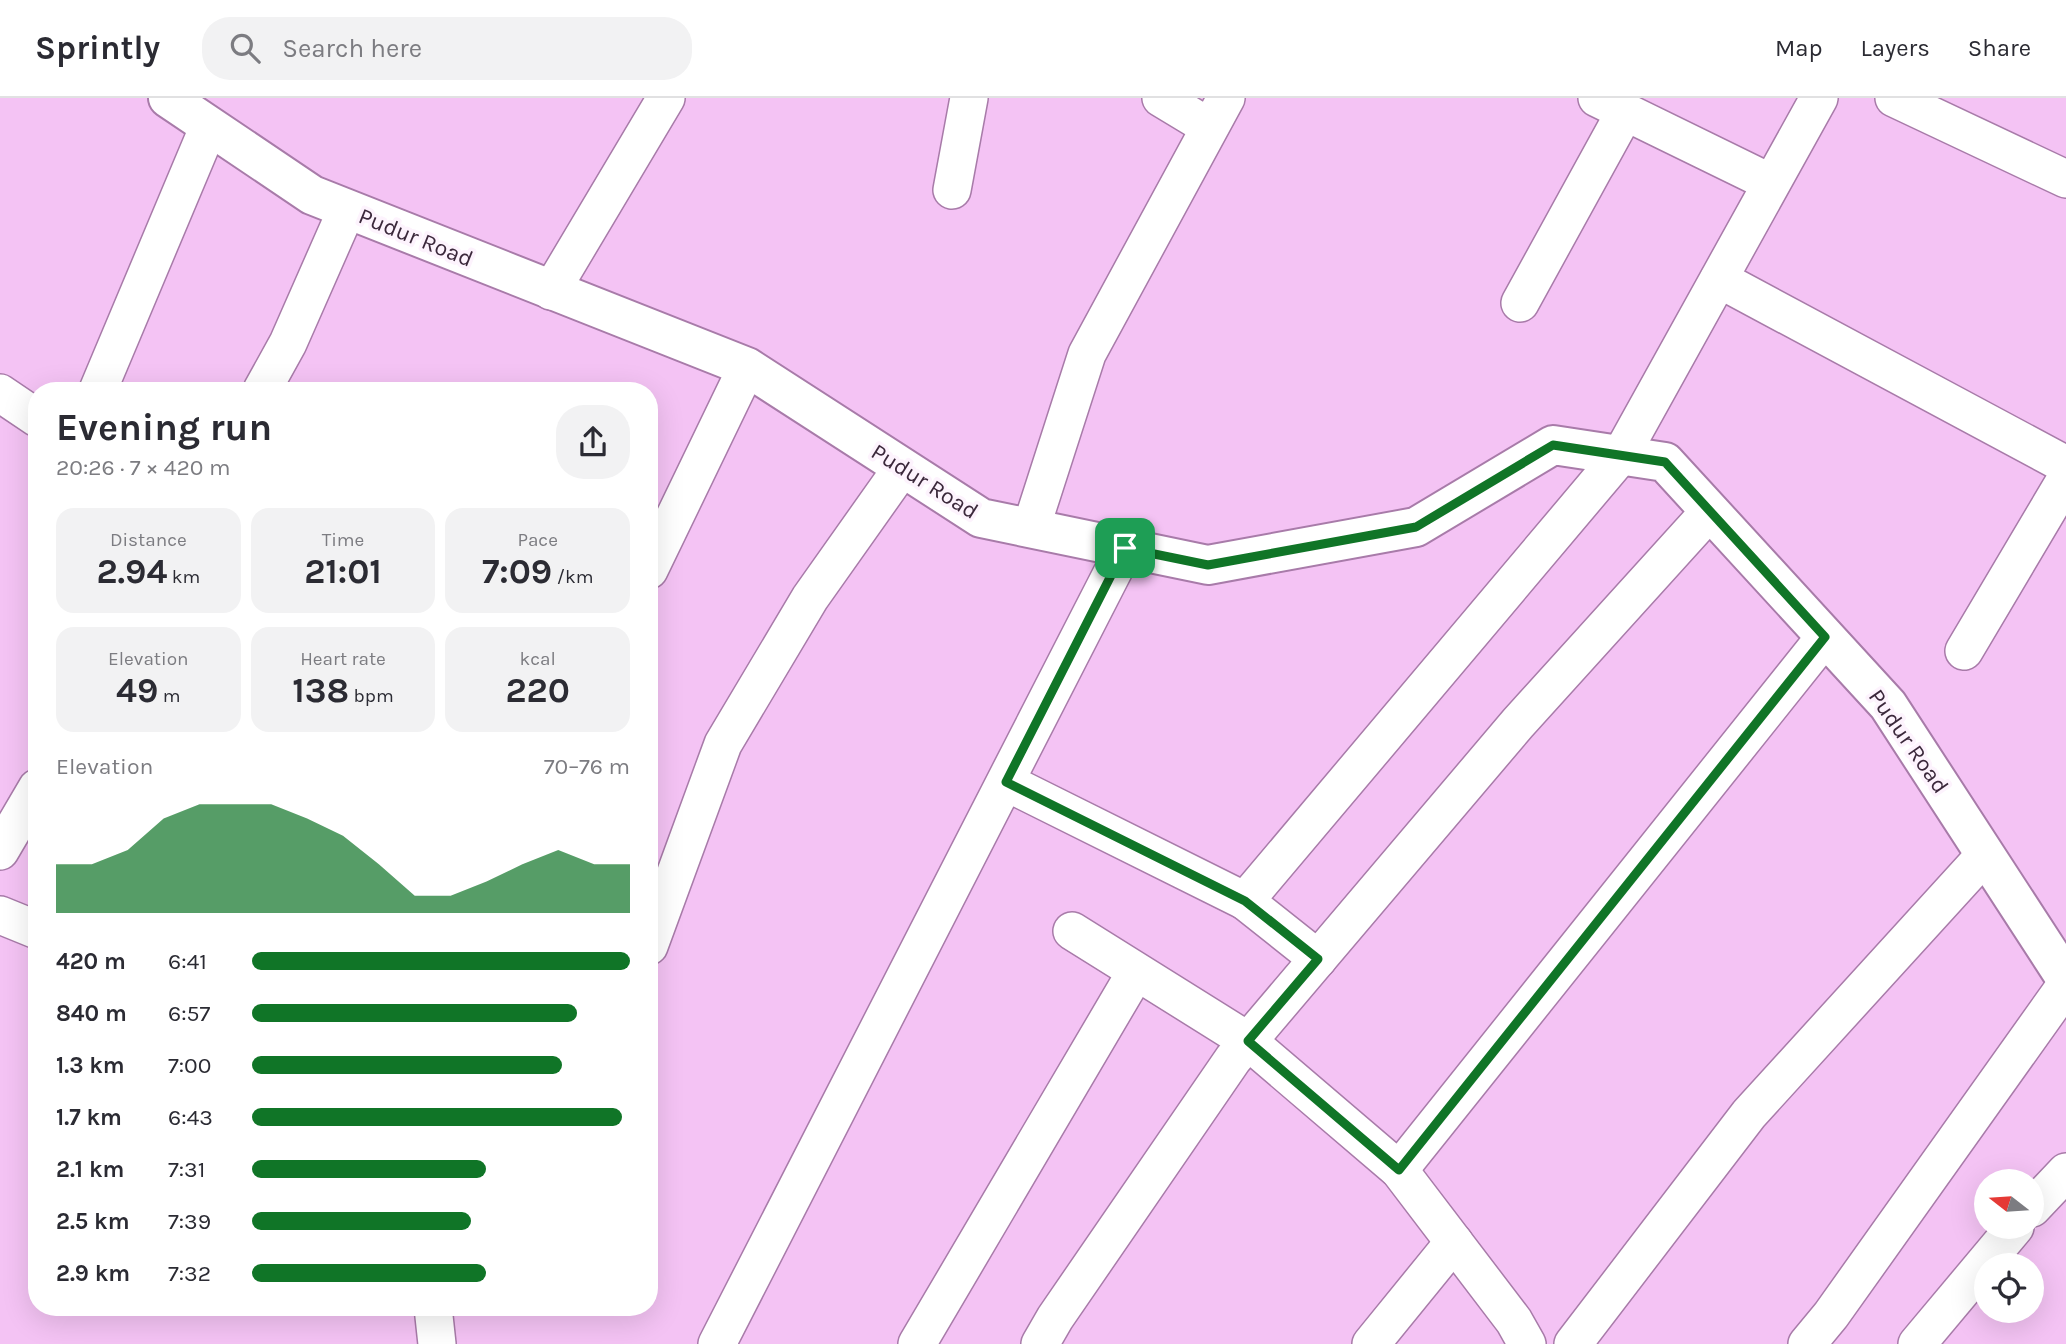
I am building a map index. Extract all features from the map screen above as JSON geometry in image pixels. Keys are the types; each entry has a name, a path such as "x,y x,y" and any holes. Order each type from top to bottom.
{"street":[{"name":"Pudur Road","path":"168,98 312,195 747,367 981,518 1208,565 1416,527 1553,445 1665,462 1888,705 2066,979"},
{"path":"551,291 666,98"},
{"path":"952,190 970,98"},
{"path":"1031,528 1087,354 1218,113 1161,98"},
{"path":"1245,901 1621,455 1819,98"},
{"path":"1894,98 2066,179"},
{"path":"1520,303 1611,105 1771,183"},
{"path":"101,382 209,126"},
{"path":"266,382 288,343 347,209"},
{"path":"1718,279 2066,466"},
{"path":"658,551 747,367"},
{"path":"0,393 28,412"},
{"path":"658,921 723,744 810,598 902,468"},
{"path":"1964,651 2066,479"},
{"path":"1040,1344 1055,1318 1248,1041 1518,723 1710,511"},
{"path":"718,1344 1125,548"},
{"path":"1399,1170 1825,637"},
{"path":"1006,782 1245,901 1318,959"},
{"path":"0,851 28,803"},
{"path":"1573,1344 1749,1114 1985,855"},
{"path":"0,915 28,926"},
{"path":"1072,931 1248,1041 1399,1170 1514,1321 1527,1344"},
{"path":"917,1344 1136,972"},
{"path":"1807,1344 1831,1315 2066,985"},
{"path":"2044,1195 2066,1171"},
{"path":"1917,1344 2005,1239"},
{"path":"1371,1344 1454,1242"},
{"path":"434,1316 437,1344"}],"route":[{"path":"1553,445 1665,462 1825,637 1399,1170 1248,1041 1318,959 1245,901 1006,782 1125,548 1208,565 1416,527 1553,445"}]}
